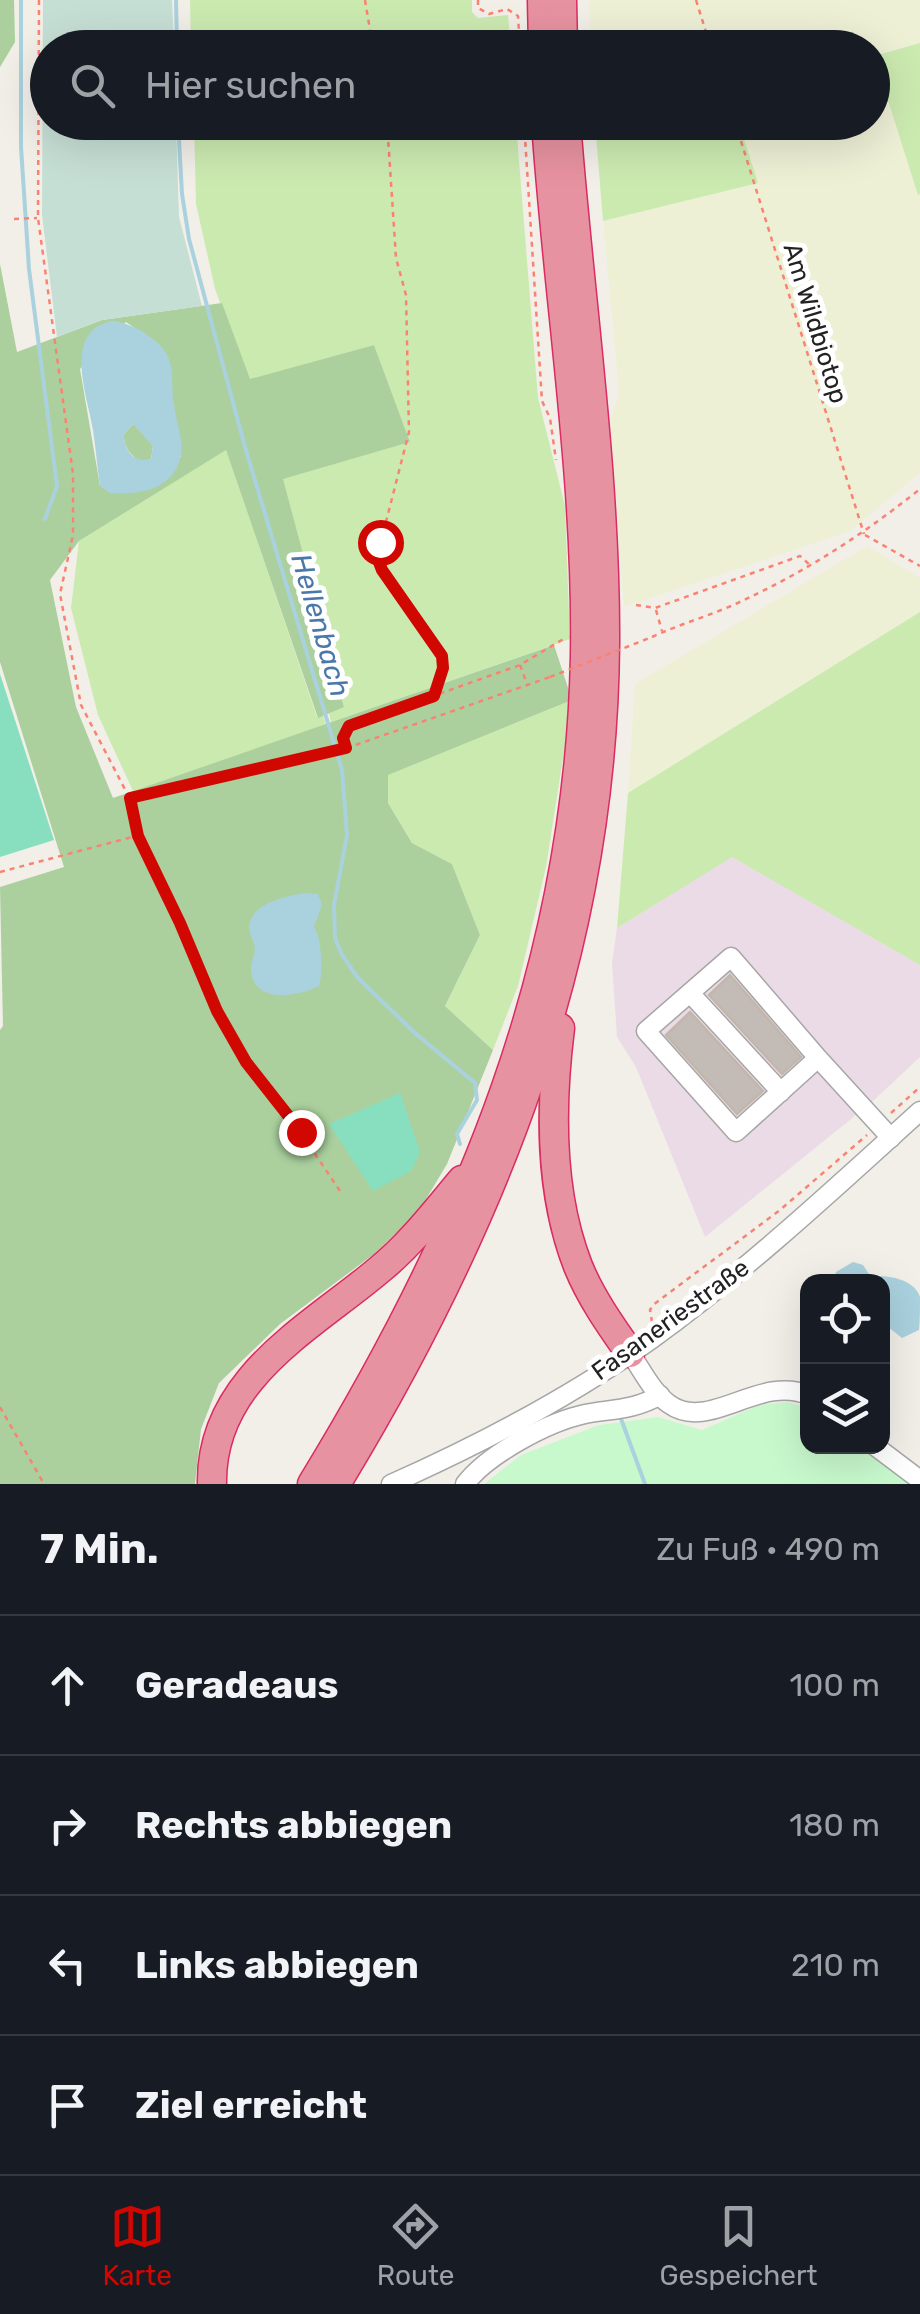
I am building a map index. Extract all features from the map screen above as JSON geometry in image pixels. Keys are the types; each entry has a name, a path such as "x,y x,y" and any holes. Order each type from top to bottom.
{"highway":[{"path":"542,0 543,30"},
{"path":"562,0 563,30"},
{"path":"331,1473 482,1155 526,1033 564,878 583,709 585,637 579,488 548,140"},
{"path":"568,140 599,492 605,642 597,788 558,1045 553,1152 560,1202 579,1268 641,1353"},
{"path":"331,1473 433,1311 517,1119 553,1013 576,913"},
{"path":"212,1484 218,1439 252,1376 282,1345 402,1250 482,1155"}],"street":[{"path":"818,1058 736,1132 646,1031 730,957 884,1131"},
{"path":"690,993 780,1092"},
{"name":"Fasaneriestraße","path":"391,1484 641,1353 793,1226 884,1131 920,1112"},
{"name":"Fasaneriestraße","path":"641,1353 660,1396"},
{"path":"465,1484 501,1452 583,1415 637,1406 660,1396 674,1408 691,1412 774,1390 800,1392"},
{"path":"886,1454 920,1480"}],"path":[{"path":"39,0 39,30"},
{"path":"364,0 370,30"},
{"path":"478,0 478,8 489,14 507,8 518,16 519,30"},
{"path":"696,0 705,30"},
{"path":"38,140 38,218 73,474 73,535 60,594 81,706 130,798 138,836 217,1011 246,1062 301,1132 342,1194"},
{"path":"387,140 396,258 406,295 409,432 377,557 442,656 443,668 434,696"},
{"path":"525,140 542,401 550,418 558,471"},
{"name":"Am Wildbiotop","path":"741,140 864,534"},
{"path":"14,219 38,218"},
{"path":"130,798 345,748 527,686 652,638 811,567 864,534 920,489"},
{"path":"864,534 920,566"},
{"path":"636,604 655,608 800,556 811,567"},
{"path":"655,608 662,632"},
{"path":"345,748 343,738 349,726 520,664 570,636"},
{"path":"520,664 527,686"},
{"path":"0,872 138,836"},
{"path":"641,1353 653,1306 884,1131 920,1087"},
{"path":"0,1406 44,1484"}],"shaded area":[{"path":"732,856 920,965 920,1057 872,1102 705,1237 636,1067 617,1037 612,963 617,928"}],"green space":[{"path":"0,0 14,0 15,42 0,67"},
{"path":"43,0 172,0 173,30 43,30"},
{"path":"190,0 472,0 472,12 478,18 508,15 509,30 191,30"},
{"path":"589,0 920,0 920,43 890,52 890,30 590,30"},
{"path":"920,43 918,195 890,107 890,51"},
{"path":"890,102 920,195 920,473 850,531 624,607 610,423 619,391 603,221 757,183 744,140 890,140"},
{"path":"42,140 177,140 179,217 202,306 102,320 57,337 42,215"},
{"path":"194,140 517,140 538,398 565,506 570,639 331,723 329,713 344,706 282,478 410,442 374,345 249,380 215,289 196,204"},
{"path":"596,140 744,140 758,183 603,221"},
{"path":"0,264 17,352 102,320 222,303 250,379 374,345 410,442 283,479 344,707 318,718 226,450 79,541 50,580 76,707 113,798 554,645 572,700 388,775 388,803 412,843 452,864 480,935 445,1006 493,1050 447,1164 419,1211 374,1254 280,1324 219,1383 201,1429 195,1484 0,1484 0,887 64,867 0,662","holes":["126,322 158,344 181,457 100,486 80,369"]},
{"path":"134,423 153,446 151,459 142,462 125,443 124,434"},
{"path":"226,449 317,717 323,716 326,725 133,791 98,715 71,608 79,541"},
{"path":"867,546 920,578 920,612 628,793 635,684"},
{"path":"920,612 920,965 732,857 617,928 628,793"},
{"path":"0,674 54,840 0,857"},
{"path":"572,700 546,867 518,986 493,1050 445,1006 480,935 452,864 412,843 388,803 387,775"},
{"path":"400,1093 420,1152 411,1171 373,1191 329,1124"},
{"path":"788,1402 800,1406 800,1454 873,1454 913,1484 484,1484 521,1455 599,1425 658,1417 702,1430 759,1405"}],"water":[{"path":"113,321 137,329 160,345 169,359 181,453 170,478 152,488 110,493 100,486 82,366 87,337 97,327","holes":["133,424 153,446 151,459 135,458 128,450 124,434"]},
{"path":"307,893 318,894 322,905 314,927 321,956 319,986 287,995 266,992 253,978 251,919 263,906"},
{"path":"853,1262 863,1265 869,1274 835,1274"},
{"path":"890,1277 912,1286 920,1297 919,1330 902,1338 890,1329"}],"building":[{"path":"730,975 801,1057 782,1074 709,995"},
{"path":"690,1012 763,1091 737,1114 666,1035"}],"waterway":[{"path":"21,0 21,147 29,269 57,486 45,519"},
{"name":"Hellenbach","path":"176,0 177,30"},
{"name":"Hellenbach","path":"179,140 189,239 245,447 342,770 347,835 334,905 335,938 358,978 475,1083 477,1100 457,1134 460,1144"},
{"name":"Hellenbach","path":"620,1416 645,1484"}],"route":[{"path":"301,1132 246,1062 217,1011 138,836 130,798 346,748 343,738 349,726 434,696 443,668 442,656 382,570 377,557 380,542"}]}
